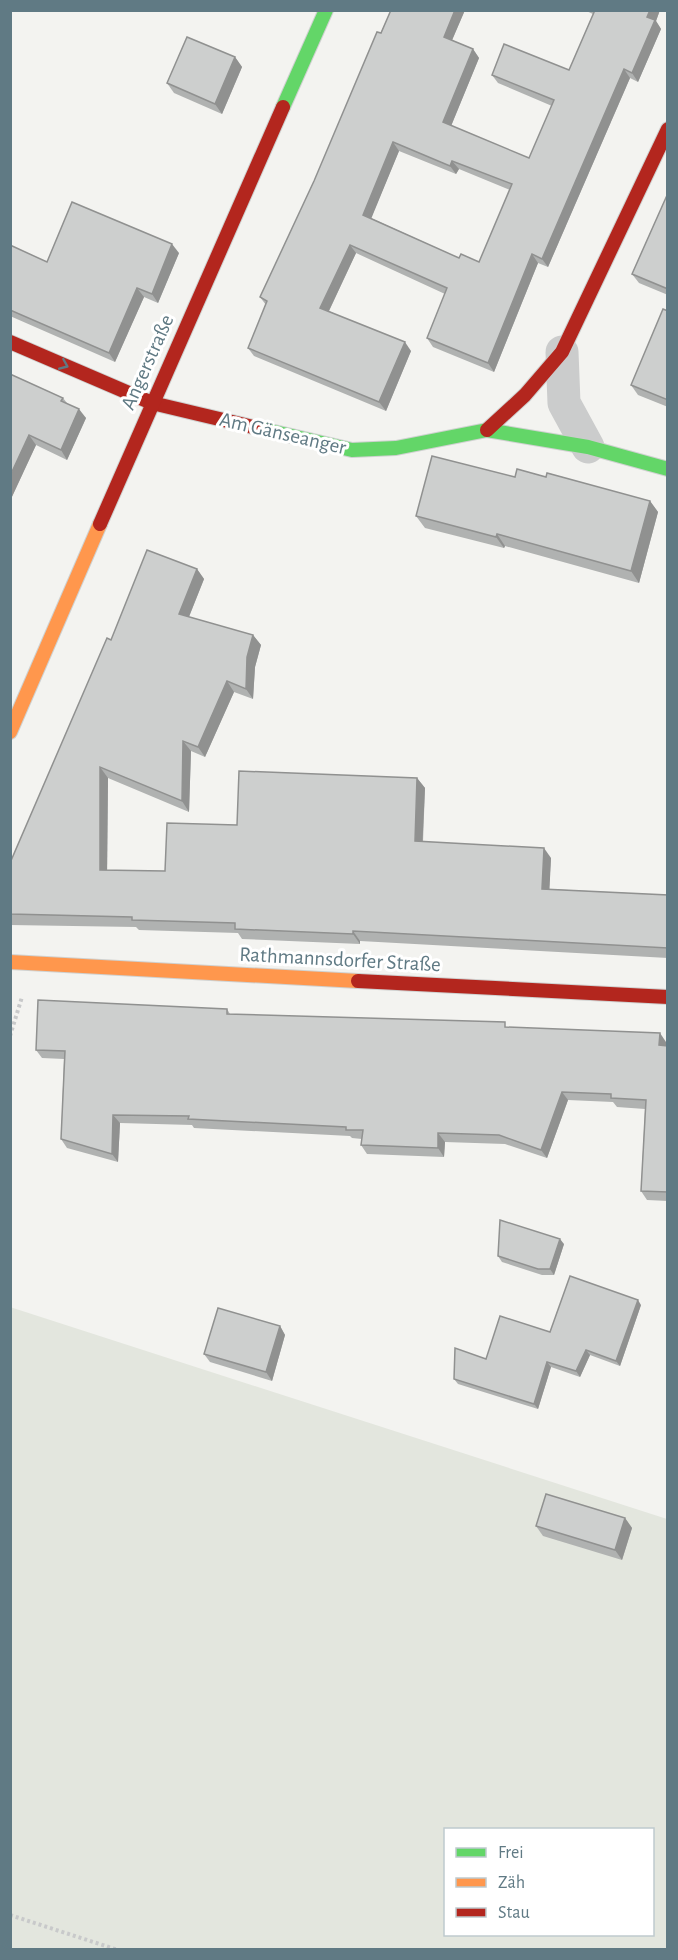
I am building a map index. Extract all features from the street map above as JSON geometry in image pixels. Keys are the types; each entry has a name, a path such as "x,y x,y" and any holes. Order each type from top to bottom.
{"street":[{"name":"Angerstraße","path":"10,732 152,403 326,10"},
{"path":"487,430 525,395 562,352 668,129"},
{"name":"Am Gänseanger","path":"10,342 152,403 352,450 396,448 487,430 588,447 668,469"},
{"path":"562,352 564,404 588,447"},
{"name":"Rathmannsdorfer Straße","path":"10,963 668,997"}],"path":[{"path":"10,1915 118,1950"}],"shaded area":[{"path":"10,1307 667,1519 667,1949 11,1949"}],"building":[{"path":"391,10 455,10 444,37 473,49 443,122 529,158 554,100 492,75 504,44 569,70 595,10 650,10 647,17 655,20 632,73 624,69 542,259 532,254 488,363 427,338 447,288 350,245 320,308 405,342 379,402 248,348 267,301 260,297 314,181 377,32 381,33","holes":["393,142 450,166 452,161 512,184 479,262 461,254 459,258 363,215"]},
{"path":"187,37 235,57 215,104 167,83"},
{"path":"668,193 668,289 632,274"},
{"path":"72,202 172,244 152,294 137,288 109,353 10,310 10,245 47,262"},
{"path":"663,309 668,311 668,400 631,385"},
{"path":"10,374 63,398 61,401 79,409 61,450 29,435 10,476"},
{"path":"432,456 515,477 517,469 546,477 547,473 650,501 631,571 497,534 496,537 416,516"},
{"path":"147,550 197,569 179,614 253,635 247,657 246,689 227,681 198,747 183,741 182,801 100,767 100,870 165,871 167,823 237,825 239,771 417,778 415,841 544,848 542,889 668,895 668,948 353,931 353,934 235,929 235,923 132,920 132,917 10,914 10,863 107,638 111,640"},
{"path":"38,1000 227,1009 227,1014 505,1022 505,1027 660,1033 659,1045 668,1046 668,1192 641,1191 646,1100 611,1098 611,1094 562,1092 541,1150 499,1135 438,1133 438,1148 361,1145 363,1130 346,1130 346,1127 188,1119 189,1116 113,1115 112,1154 61,1139 65,1051 36,1050"},
{"path":"500,1220 560,1239 550,1269 538,1269 498,1256"},
{"path":"570,1276 638,1300 616,1361 586,1350 576,1371 547,1362 534,1404 454,1379 455,1348 486,1359 500,1316 550,1332"},
{"path":"218,1308 280,1326 266,1372 204,1354"},
{"path":"546,1494 625,1518 615,1550 536,1526"}],"traffic: fast":[{"path":"283,107 326,10"},
{"path":"257,428 352,450 396,448 487,430 588,447 668,469"}],"traffic: slow":[{"path":"10,732 100,524"},
{"path":"10,962 358,981"}],"traffic: jam":[{"path":"100,524 283,107"},
{"path":"487,430 525,395 562,352 668,129"},
{"path":"10,342 152,403 257,428"},
{"path":"358,981 668,997"}]}
